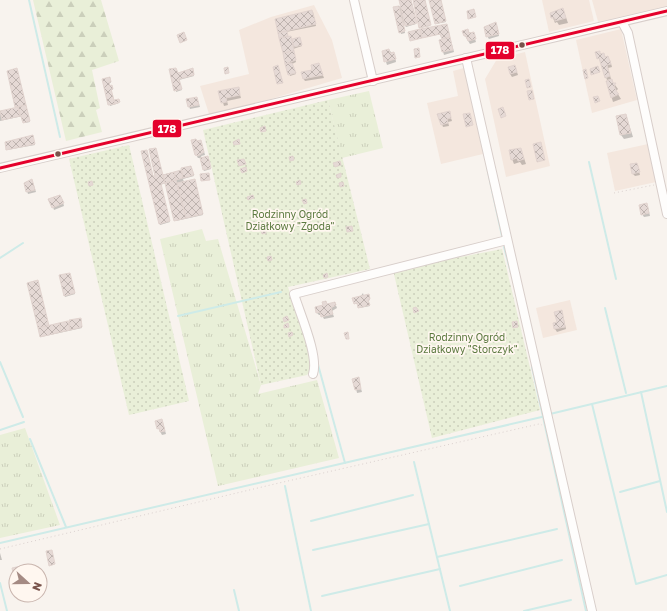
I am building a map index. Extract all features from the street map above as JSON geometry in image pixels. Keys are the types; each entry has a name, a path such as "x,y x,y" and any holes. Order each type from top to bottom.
{"street":[{"path":"354,0 373,81"},
{"path":"0,168 667,11"},
{"path":"622,22 628,33 667,214"},
{"path":"466,58 592,611"},
{"path":"313,374 315,368 311,350 294,294 507,240"}],"path":[{"path":"614,193 660,183"},
{"path":"0,549 524,427 539,424 550,427"}],"shaded area":[{"path":"542,0 589,0 594,21 549,32"},
{"path":"592,0 667,0 667,8 599,25"},
{"path":"314,5 332,40 342,78 210,117 200,86 249,74 239,30 271,17"},
{"path":"621,29 637,100 592,113 576,40"},
{"path":"525,52 550,166 506,177 485,79 497,59"},
{"path":"464,68 483,154 441,164 427,103 458,96 453,71"},
{"path":"648,144 656,182 615,191 607,153"},
{"path":"570,300 577,330 543,338 536,308"}],"green space":[{"path":"33,0 101,0 119,61 92,70 100,108 96,110 102,132 66,141"},
{"path":"369,91 383,148 342,158 328,100"},
{"name":"Rodzinny Ogród Działkowy \"Zgoda\"","path":"328,100 370,269 288,287 314,367 307,375 261,385 203,130"},
{"path":"129,145 189,401 129,415 69,159"},
{"path":"202,229 206,241 218,239 261,385 258,394 317,380 339,458 218,486 160,239"},
{"name":"Rodzinny Ogród Działkowy \"Storczyk\"","path":"502,249 540,410 432,438 393,270"},
{"path":"25,428 60,525 0,538 0,435"}],"building":[{"path":"399,0 411,0 417,23 405,26"},
{"path":"413,0 425,0 431,25 419,28"},
{"path":"429,0 441,0 446,21 435,24"},
{"path":"399,6 405,31 399,33 393,7"},
{"path":"563,8 566,18 555,21 555,18 551,18 550,13"},
{"path":"474,9 476,17 468,19 467,11"},
{"path":"312,10 316,24 278,33 275,19"},
{"path":"496,22 499,34 486,37 484,27"},
{"path":"447,24 450,37 442,39 440,34 422,38 420,29"},
{"path":"420,29 422,38 410,41 408,32"},
{"path":"468,29 469,33 474,32 476,39 468,41 466,36 464,36 462,31"},
{"path":"287,31 288,36 279,38 278,33"},
{"path":"184,32 187,40 180,43 177,35"},
{"path":"291,36 294,51 283,53 279,38"},
{"path":"300,37 302,45 294,47 292,39"},
{"path":"450,37 453,50 442,52 439,40"},
{"path":"419,48 420,57 415,58 414,49"},
{"path":"389,49 390,53 394,52 396,59 384,62 382,51"},
{"path":"294,51 296,60 285,64 283,53"},
{"path":"600,51 600,54 604,53 605,57 608,56 611,64 607,65 610,76 605,78 599,58 597,59 595,52"},
{"path":"292,63 296,73 288,75 285,64"},
{"path":"319,63 323,75 303,79 301,72 312,70 311,65"},
{"path":"278,65 283,83 277,84 273,67"},
{"path":"515,65 517,72 510,74 508,67"},
{"path":"598,66 600,72 591,75 590,69"},
{"path":"228,67 229,73 225,74 224,68"},
{"path":"17,68 26,105 15,107 7,71"},
{"path":"176,68 178,73 193,68 194,75 179,79 182,89 174,91 169,69"},
{"path":"586,69 588,78 585,79 583,70"},
{"path":"110,77 111,82 109,82 110,86 112,85 113,89 111,89 115,104 108,105 102,79"},
{"path":"529,79 531,87 527,88 525,80"},
{"path":"612,79 613,83 616,83 614,86 619,94 611,98 606,81"},
{"path":"239,87 240,95 226,98 227,102 221,103 218,91"},
{"path":"532,90 534,99 529,100 527,91"},
{"path":"598,96 600,101 595,103 593,97"},
{"path":"197,97 199,105 188,107 186,99"},
{"path":"119,99 120,102 115,104 114,100"},
{"path":"26,105 30,121 23,123 18,107"},
{"path":"18,107 20,116 2,120 0,111"},
{"path":"503,107 506,116 501,118 498,109"},
{"path":"450,111 451,118 447,119 448,123 441,125 437,114"},
{"path":"470,113 473,125 466,127 463,114"},
{"path":"626,114 631,133 620,135 616,116"},
{"path":"265,126 266,131 261,132 260,128"},
{"path":"33,135 35,144 6,150 5,142"},
{"path":"196,139 197,141 201,140 204,152 198,156 195,155 191,140"},
{"path":"239,139 240,144 234,145 233,142"},
{"path":"541,142 545,160 537,162 533,144"},
{"path":"156,148 165,183 161,184 170,221 159,224 141,151 147,150 153,176 155,176 149,149"},
{"path":"521,148 524,159 518,161 517,158 511,160 509,150"},
{"path":"208,156 211,168 203,170 200,158"},
{"path":"293,156 294,160 290,161 289,157"},
{"path":"244,159 246,164 239,166 237,160"},
{"path":"340,161 341,165 335,167 333,163"},
{"path":"637,163 640,172 632,174 630,164"},
{"path":"191,166 194,175 183,178 181,168"},
{"path":"246,167 247,171 242,173 240,169"},
{"path":"181,170 183,178 176,180 174,172"},
{"path":"174,172 176,180 165,183 163,175"},
{"path":"209,173 210,180 201,181 200,174"},
{"path":"341,173 341,177 337,178 336,175"},
{"path":"32,179 35,190 26,192 24,183"},
{"path":"195,179 203,214 186,218 177,183"},
{"path":"176,180 186,218 174,221 165,183"},
{"path":"300,180 301,184 297,185 296,182"},
{"path":"92,181 93,185 89,186 88,182"},
{"path":"343,182 344,186 340,187 339,183"},
{"path":"60,195 64,203 52,208 48,199"},
{"path":"253,195 254,198 248,200 247,197"},
{"path":"306,199 307,203 304,204 302,200"},
{"path":"647,203 649,213 641,215 639,205"},
{"path":"352,226 353,231 347,232 346,227"},
{"path":"265,229 266,233 262,234 261,230"},
{"path":"271,256 272,260 268,261 267,257"},
{"path":"70,273 75,293 64,296 59,275"},
{"path":"327,273 328,277 324,278 323,275"},
{"path":"38,280 49,326 38,328 27,283"},
{"path":"369,294 370,299 368,300 370,305 358,308 357,303 354,304 352,298"},
{"path":"326,301 327,304 335,302 336,305 331,308 333,314 321,317 320,312 316,313 315,307 323,305 322,302"},
{"path":"416,307 419,311 414,313 413,308"},
{"path":"562,310 565,327 554,329 553,323 557,322 554,312"},
{"path":"287,316 289,320 284,322 283,318"},
{"path":"81,318 82,327 70,330 69,320"},
{"path":"68,321 70,330 61,332 59,323"},
{"path":"517,321 518,327 513,328 512,322"},
{"path":"59,323 61,332 40,337 38,328"},
{"path":"288,323 289,327 284,328 284,325"},
{"path":"292,332 293,335 289,337 288,333"},
{"path":"348,332 349,339 346,339 344,333"},
{"path":"359,377 361,389 355,390 352,379"},
{"path":"162,419 165,431 160,432 159,428 157,429 155,421"},
{"path":"52,550 55,564 49,566 46,551"}],"waterway":[{"path":"29,0 60,137"},
{"path":"589,162 616,279"},
{"path":"487,167 502,236"},
{"path":"0,258 23,243"},
{"path":"504,247 511,273"},
{"path":"178,316 281,292"},
{"path":"605,308 626,393"},
{"path":"317,361 345,463"},
{"path":"0,362 23,417"},
{"path":"532,367 586,611"},
{"path":"550,414 667,386"},
{"path":"641,392 667,512"},
{"path":"592,404 636,584 667,575"},
{"path":"0,543 546,416"},
{"path":"0,430 24,422"},
{"path":"30,439 66,527"},
{"path":"414,462 450,611"},
{"path":"620,492 660,481"},
{"path":"285,486 311,611"},
{"path":"311,521 413,495"},
{"path":"313,550 429,524"},
{"path":"437,557 557,529"},
{"path":"460,586 562,560"},
{"path":"322,596 440,569"},
{"path":"0,583 7,611"},
{"path":"234,590 239,611"},
{"path":"524,611 571,600"}],"transit line":[{"name":"178","path":"0,168 667,11"}]}
